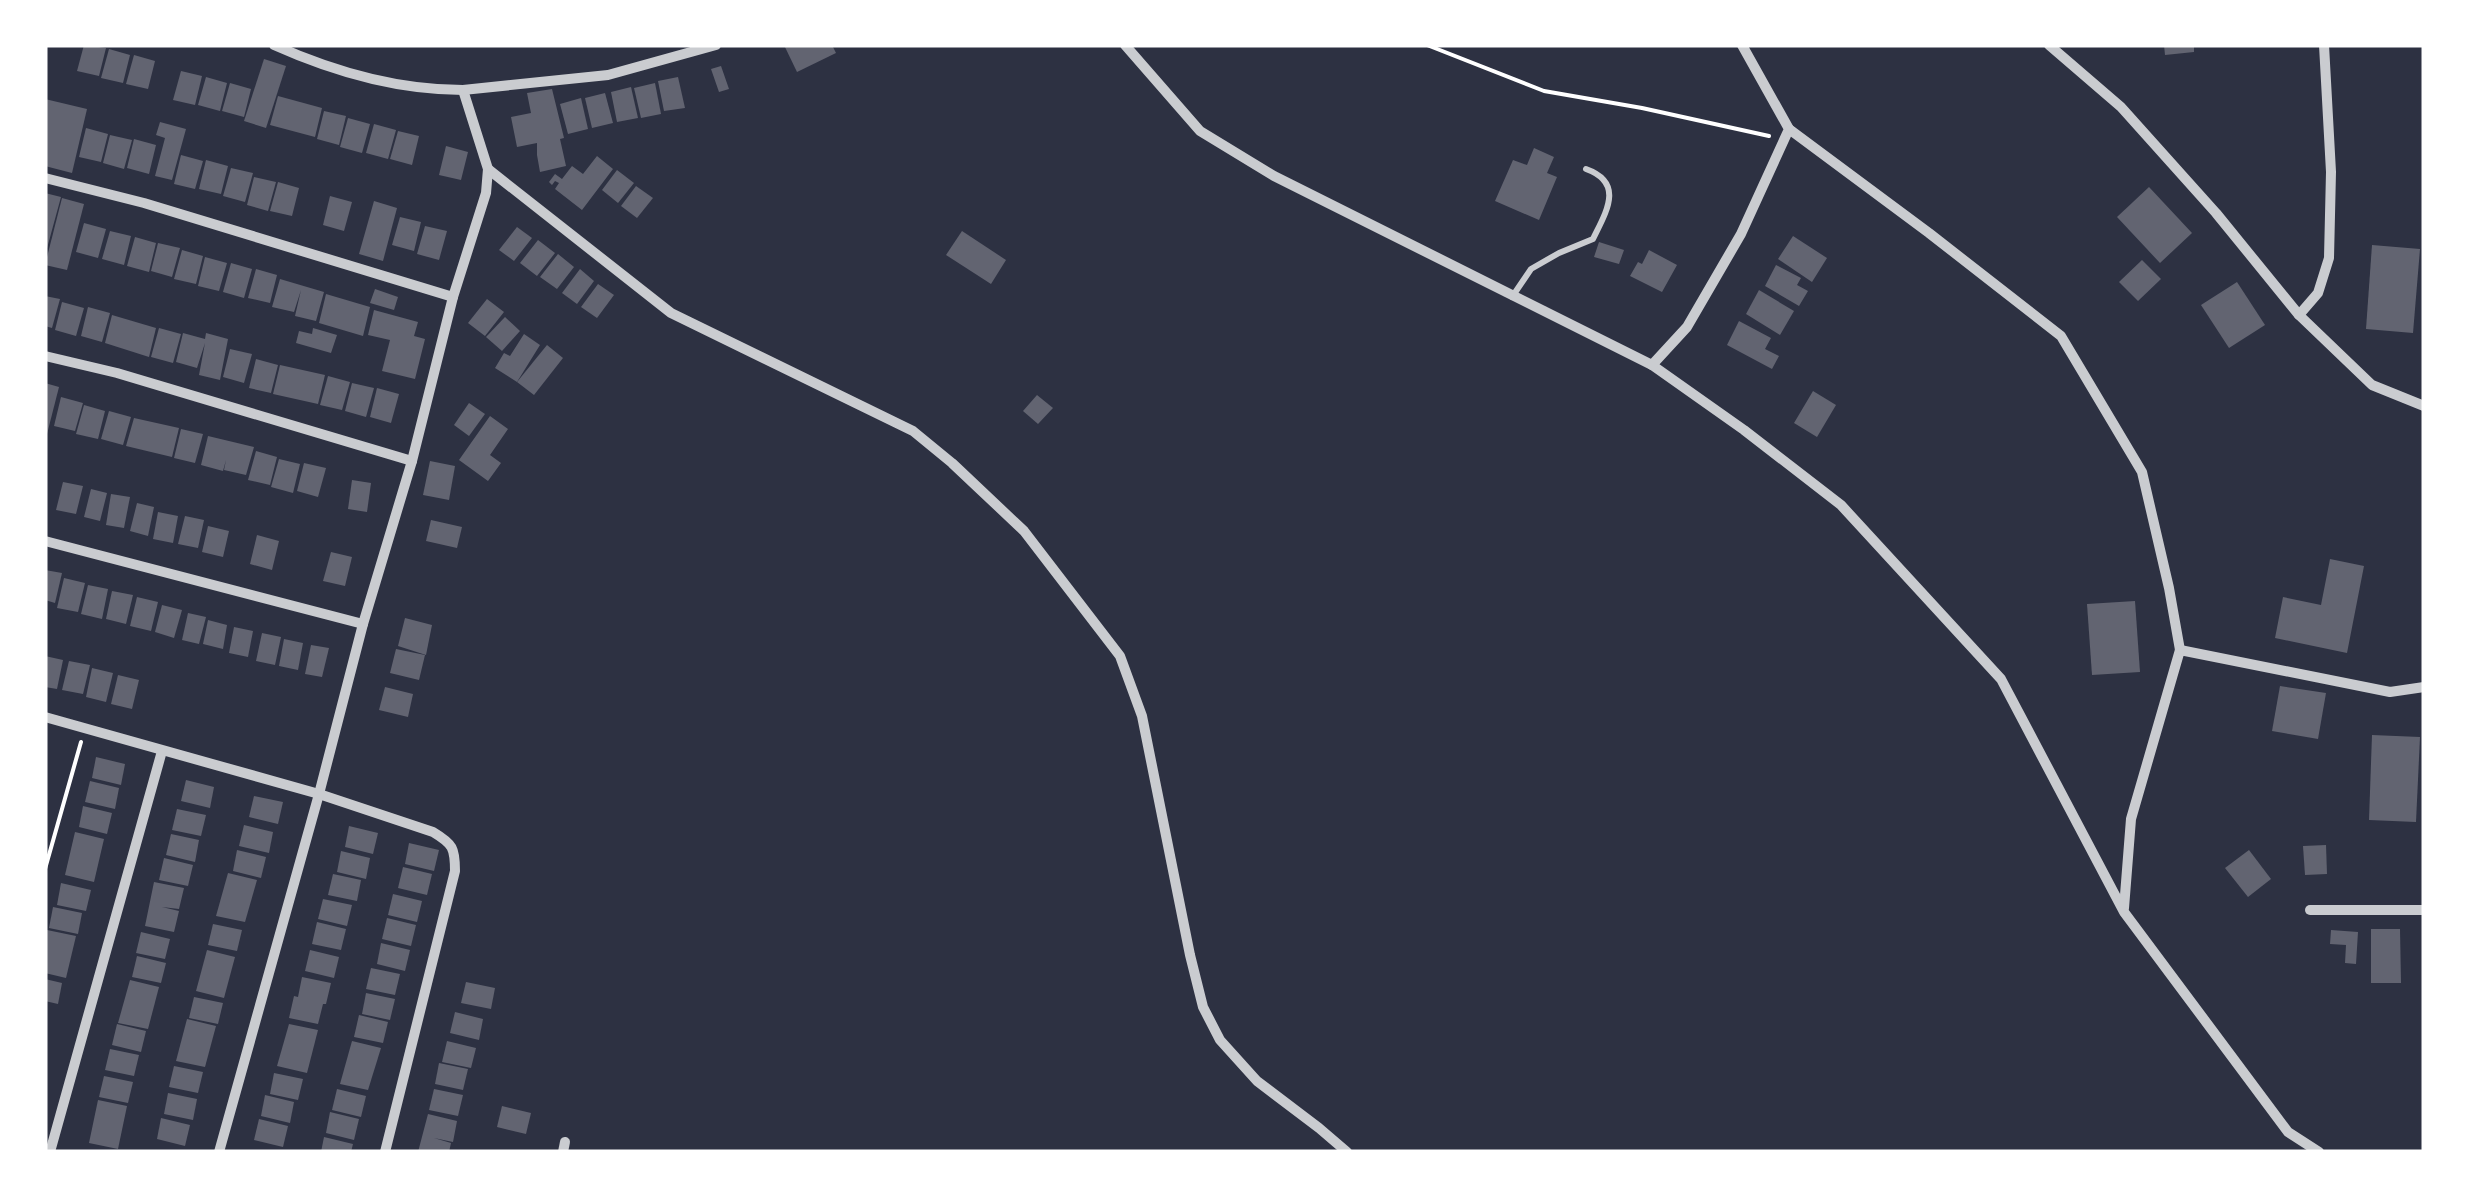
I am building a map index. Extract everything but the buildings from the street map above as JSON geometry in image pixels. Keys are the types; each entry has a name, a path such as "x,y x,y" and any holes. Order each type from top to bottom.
{"street":[{"path":"274,45 359,75 440,90 608,75 716,45"},
{"path":"1125,45 1200,131 1274,176 1652,365 1841,504 2001,679 2124,912 2288,1132 2319,1152"},
{"path":"1742,45 1786,134 1929,233 2060,336 2142,472 2180,650 2131,820 2124,912"},
{"path":"2049,45 2121,107 2216,213 2299,315 2372,384 2424,406"},
{"path":"2299,315 2318,292 2329,258 2331,172 2324,45"},
{"path":"219,1152 363,624 412,461 453,297 486,193 488,169 463,90"},
{"path":"1652,365 1687,327 1741,234 1786,134"},
{"path":"488,169 671,313 913,431 1024,531 1120,656 1142,716 1203,1008 1220,1040 1257,1081 1347,1152"},
{"path":"45,178 453,297"},
{"path":"45,356 117,373 412,461"},
{"path":"45,541 363,624"},
{"path":"2180,650 2390,692 2424,687"},
{"path":"45,716 319,794 448,840 454,852 455,871 385,1152"},
{"path":"50,1152 162,751"},
{"path":"2310,910 2424,910"}],"lane":[{"path":"1512,297 1531,269 1593,239 1610,200 1608,184 1598,173 1586,169"}],"path":[{"path":"1427,45 1544,91 1786,134"},
{"path":"45,870 84,728"}]}
